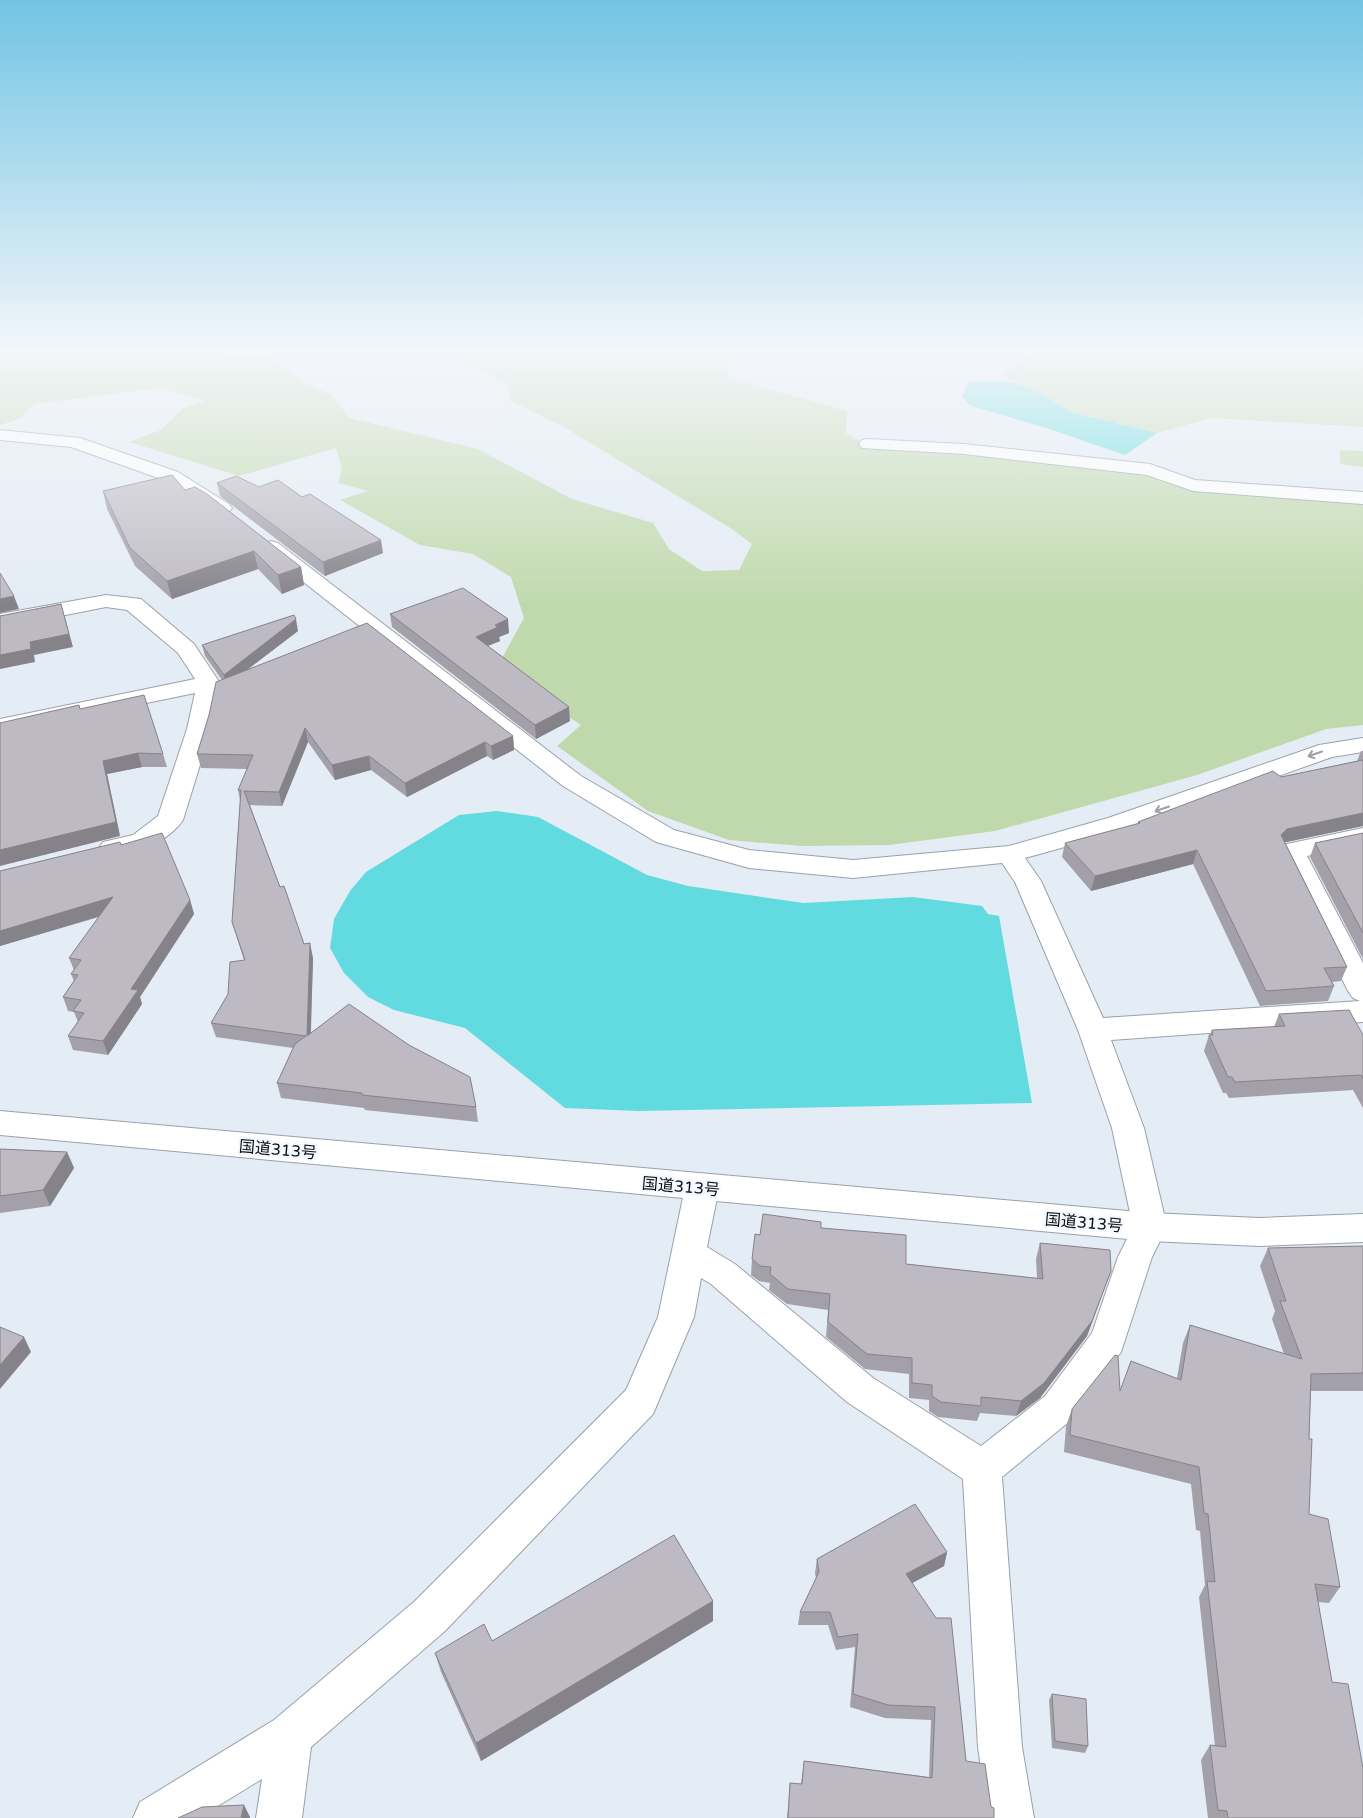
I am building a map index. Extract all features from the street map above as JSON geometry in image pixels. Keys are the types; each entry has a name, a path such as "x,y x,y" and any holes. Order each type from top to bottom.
{"main road":[{"path":"9,436 74,442 171,476 243,525 572,781 664,836 749,859 853,869 1009,854 1117,824 1328,750 1363,745"},
{"path":"868,444 964,449 1150,470 1193,485 1363,498"},
{"path":"0,621 106,601 133,604 186,649 209,683 200,729 170,820 142,841 95,852"},
{"path":"0,726 209,683"},
{"path":"1363,836 1291,851 1363,991"},
{"path":"982,1469 1058,1408 1108,1341 1135,1257 1150,1227 1128,1128 1093,1030 1028,881 1009,854"},
{"path":"1093,1030 1363,1011"},
{"name":"国道313号","path":"0,1123 702,1188 1150,1227 1259,1232 1363,1228"},
{"path":"156,1818 290,1736 430,1616 640,1402 676,1317 702,1188"},
{"path":"688,1253 723,1274 860,1390 982,1469"},
{"path":"982,1469 1000,1747 1011,1818"},
{"path":"279,1818 290,1736"}],"green space":[{"path":"145,436 424,436 478,449 572,499 653,523 669,549 702,571 739,570 752,544 732,529 579,436 851,436 872,449 962,451 1148,471 1176,481 1181,487 1355,498 1363,501 1363,725 1326,729 1197,775 995,831 889,845 802,846 729,840 648,811 557,746 581,725 496,669 524,618 511,577 473,554 420,545 340,500 368,491 338,483 342,470 336,448 239,476 129,442"},
{"path":"1340,450 1363,451 1363,467 1340,464"}],"water":[{"path":"1069,436 1153,436 1125,455"},
{"path":"497,811 538,817 647,875 688,886 803,903 913,897 982,906 988,914 999,916 1032,1103 639,1111 565,1108 465,1028 394,1010 368,997 344,973 330,948 334,919 350,891 366,872 459,815"}],"building":[{"path":"172,475 185,490 195,487 207,494 301,567 278,575 254,551 167,581 130,548 103,491"},
{"path":"236,476 259,487 278,480 302,497 310,494 381,540 323,562 217,483"},
{"path":"0,573 14,596 0,599"},
{"path":"463,588 508,619 495,625 498,627 476,637 569,707 535,725 390,614"},
{"path":"61,604 69,634 30,642 31,649 0,655 0,616"},
{"path":"294,615 296,619 224,675 202,645"},
{"path":"367,623 513,736 491,746 485,742 405,783 369,756 332,765 305,728 279,792 244,791 280,887 284,886 304,944 310,943 307,1036 349,1004 409,1045 470,1077 476,1107 362,1095 362,1093 277,1083 295,1044 306,1036 211,1023 228,994 230,962 245,960 232,922 241,790 238,790 253,755 197,754 209,715 216,682"},
{"path":"144,695 163,754 138,753 103,761 116,822 0,850 0,723 79,705 80,709"},
{"path":"1363,760 1363,813 1287,829 1281,835 1347,967 1324,968 1334,986 1266,991 1197,850 1095,876 1065,843 1140,823 1138,822 1273,771 1281,777"},
{"path":"162,833 190,900 131,989 138,990 103,1041 68,1036 84,1013 73,1011 81,1000 63,997 78,975 71,974 81,960 69,958 113,897 0,931 0,871 120,842 121,845"},
{"path":"1363,833 1363,933 1315,843"},
{"path":"1349,1010 1363,1035 1363,1079 1361,1075 1235,1082 1232,1077 1228,1077 1209,1035 1213,1035 1212,1030 1285,1026 1279,1014"},
{"path":"0,1149 67,1152 43,1190 0,1196"},
{"path":"763,1214 821,1222 821,1228 906,1235 906,1264 1043,1279 1040,1243 1110,1250 1111,1271 1092,1321 1044,1383 1021,1401 981,1397 981,1406 941,1402 932,1396 932,1385 912,1383 912,1358 867,1354 828,1322 830,1294 788,1289 770,1274 771,1267 760,1266 752,1259 755,1234 760,1235"},
{"path":"1363,1246 1363,1373 1311,1374 1309,1439 1312,1439 1309,1514 1328,1519 1340,1587 1315,1584 1332,1682 1348,1684 1363,1768 1363,1818 1228,1818 1227,1811 1218,1810 1210,1745 1226,1747 1207,1581 1215,1582 1208,1514 1204,1513 1199,1467 1070,1435 1072,1409 1115,1355 1118,1356 1120,1391 1131,1361 1181,1380 1190,1325 1302,1359 1280,1301 1286,1301 1268,1248"},
{"path":"0,1327 24,1337 0,1365"},
{"path":"915,1504 947,1552 906,1574 936,1618 951,1618 966,1761 985,1764 991,1807 994,1808 994,1818 788,1818 790,1783 802,1784 804,1761 932,1778 935,1707 888,1705 853,1694 858,1634 838,1637 830,1612 800,1612 819,1572 817,1559"},
{"path":"674,1535 713,1601 476,1743 435,1653 484,1624 492,1641"},
{"path":"1052,1694 1086,1699 1088,1746 1055,1741"},
{"path":"244,1805 241,1818 178,1818 202,1807"}]}
